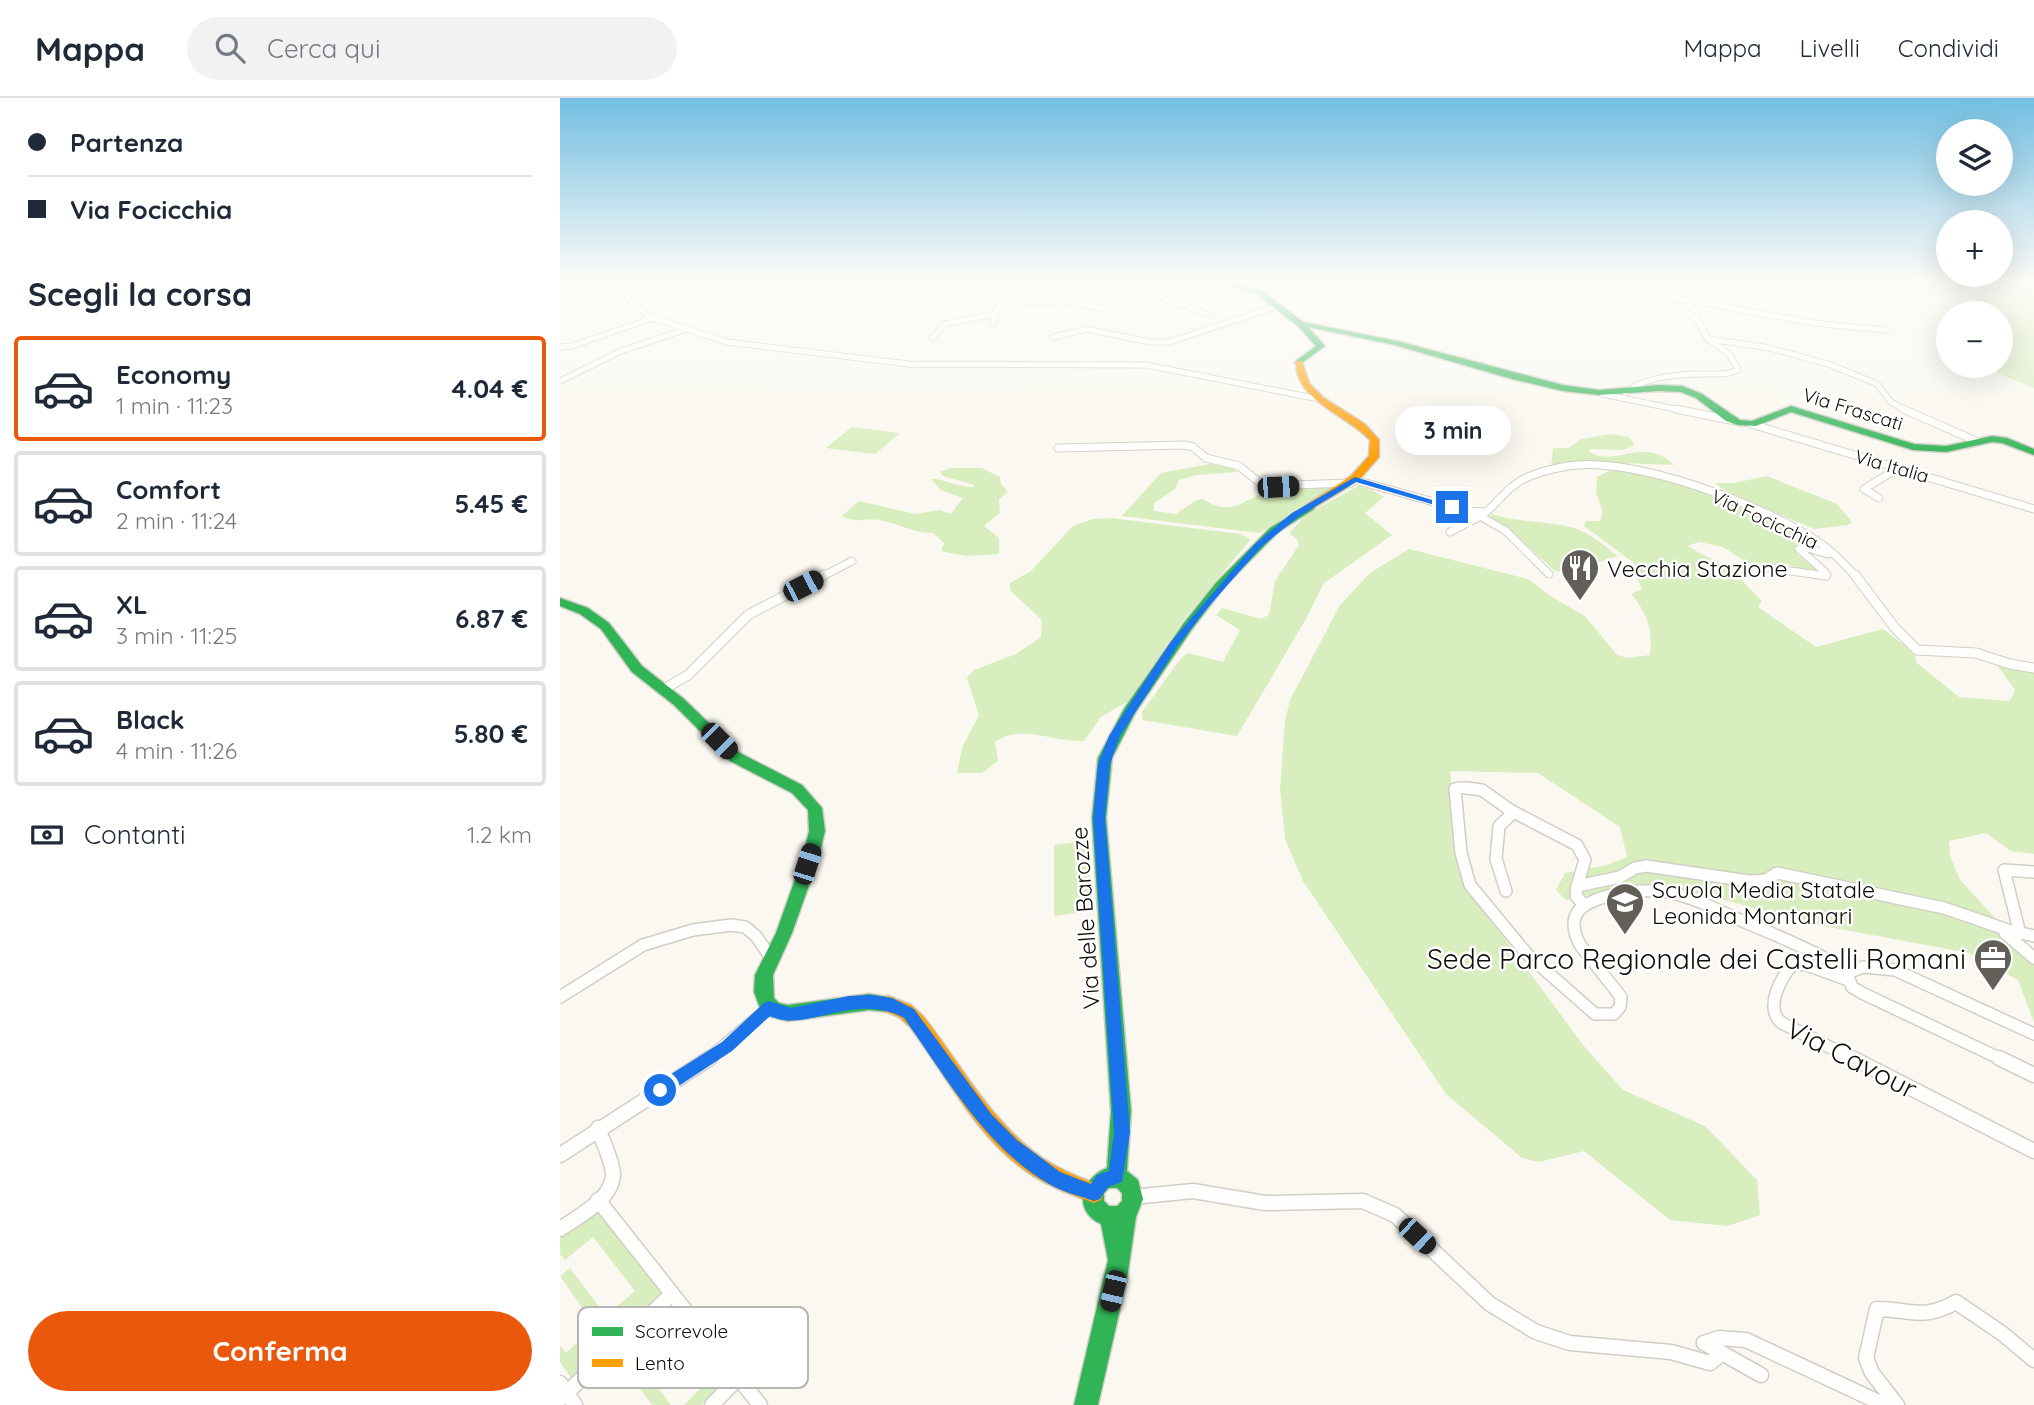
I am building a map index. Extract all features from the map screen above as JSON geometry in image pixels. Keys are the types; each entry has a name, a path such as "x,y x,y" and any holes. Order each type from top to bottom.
{"main road":[{"name":"Via delle Barozze","path":"1133,1197 1122,1179 1122,1132 1099,818 1102,775 1108,749 1173,645 1243,561 1266,537 1295,515 1353,481 1373,460 1377,448 1376,438 1365,427 1319,399 1297,372 1299,363 1321,346 1316,341"},
{"path":"1389,341 1538,382 1602,394 1674,388 1689,390 1730,420 1751,424"},
{"name":"Via Frascati","path":"1751,424 1773,411 1788,409 1926,449 1950,448 1990,438 2003,439 2034,452"},
{"path":"560,602 580,608 601,624 612,634 637,669 664,689 739,760 757,772 798,790 811,802 817,814 816,838 783,936 762,983 769,1008 778,1013 791,1014 845,1003 872,1001 901,1008 909,1013 1003,1138 1046,1174 1066,1185 1094,1193"},
{"path":"1110,1217 1096,1209 1094,1193 1103,1181 1122,1179"},
{"path":"1086,1405 1118,1267 1126,1211 1133,1197"},
{"path":"1110,1217 1126,1211"},
{"path":"1110,1217 1118,1267"}],"street":[{"path":"560,347 579,341"},
{"path":"560,381 616,353 652,341"},
{"path":"727,341 905,363 1146,365 1319,399"},
{"path":"1144,341 1174,341"},
{"path":"1625,393 1631,387 1657,381 1737,371 1737,365 1731,357 1711,341"},
{"path":"1722,341 1773,349 1794,357 1829,364 1875,383 1891,402 1905,411 1976,441"},
{"path":"1602,394 1730,420"},
{"name":"Via Italia","path":"1751,424 2034,509"},
{"path":"1058,448 1184,444 1193,447 1208,459 1239,466 1264,486 1353,481 1452,507"},
{"name":"Via Focicchia","path":"1471,512 1487,512 1512,486 1524,479 1575,465 1608,466 1645,472 1730,499 1798,531 1835,555 1917,650 1976,653 2010,664 2034,668"},
{"path":"1879,498 1864,489 1898,468"},
{"path":"1471,512 1506,531 1549,574"},
{"name":"Via Focicchia","path":"1450,532 1476,518 1471,512"},
{"path":"1769,568 1789,569 1823,577 1825,572 1799,550 1804,547 1835,555"},
{"path":"664,689 688,675 748,615 852,561"},
{"path":"1584,905 1576,896 1586,862 1581,849 1562,836 1514,812 1482,790 1462,787 1455,789 1461,853 1468,880 1527,954 1591,1011 1610,1015 1618,1011 1621,997 1575,934 1575,916 1584,905 1638,892 1678,895 1809,948 1849,976 1852,987 1862,993 2034,1075"},
{"path":"1506,891 1496,859 1499,826 1514,812"},
{"path":"1577,886 1620,877 1635,868 1646,866 1749,881 1766,880 1777,873 1944,908 1999,928 2034,936"},
{"path":"2020,934 2004,870 2032,872"},
{"path":"560,997 649,942 693,930 727,925 745,927 756,936 771,958"},
{"path":"1999,928 2034,958"},
{"name":"Via Cavour","path":"1849,976 1794,964 1787,970 1772,1008 1773,1014 1782,1023 2034,1151"},
{"path":"1849,976 1863,968 1895,970 2034,1034"},
{"path":"560,1155 598,1128 714,1056 769,1008"},
{"path":"560,1230 609,1188 613,1174 598,1128"},
{"path":"1133,1197 1194,1191 1265,1203 1363,1201 1395,1215 1490,1304 1545,1336 1600,1347 1683,1354 1710,1363 1722,1353"},
{"path":"598,1200 682,1307"},
{"path":"658,1307 672,1294"},
{"path":"1897,1405 1872,1376 1866,1358 1877,1310 1890,1308 1913,1315 1949,1307 1956,1302 2003,1334 2034,1360"},
{"path":"1761,1375 1704,1343 1719,1338 1746,1340 1885,1405"},
{"path":"565,1395 578,1383"},
{"path":"712,1405 728,1388"},
{"path":"747,1388 760,1405"}],"green space":[{"path":"2013,341 2034,341 2034,388 2009,378 2013,378"},
{"path":"852,427 900,433 875,454 826,448"},
{"path":"1609,434 1629,437 1635,445 1623,450 1589,451 1608,457 1651,452 1674,465 1621,463 1551,468 1553,448 1569,448 1581,439"},
{"path":"1210,464 1232,468 1237,472 1197,475 1179,480 1175,489 1154,503 1154,511 1176,514 1202,499 1221,507 1229,507 1275,489 1300,486 1331,487 1328,492 1259,533 1122,516 1161,473"},
{"path":"951,468 981,468 1000,477 1001,484 1008,492 999,499 1000,513 984,526 999,538 999,554 966,556 941,551 944,543 933,533 879,520 857,520 842,516 859,501 915,514 940,510 951,514 963,498 941,490 931,479 967,487 975,485 943,476 940,472"},
{"path":"1615,468 1669,479 1722,497 1773,520 1821,548 1796,543 1798,555 1817,569 1813,573 1787,564 1754,567 1723,547 1699,542 1687,546 1732,570 1762,601 1758,607 1816,647 1883,629 1913,652 1917,663 1959,697 2010,701 2015,690 1992,658 2034,669 2034,854 2011,851 1986,833 1949,841 1950,856 1960,880 2011,935 2034,953 2034,1022 2018,980 1969,953 1818,925 1672,886 1631,886 1566,900 1556,890 1565,873 1607,865 1627,857 1620,827 1538,773 1450,771 1463,882 1583,1045 1623,1090 1705,1126 1757,1180 1760,1215 1728,1226 1670,1220 1584,1151 1539,1162 1522,1158 1446,1094 1303,881 1285,839 1280,788 1285,721 1290,700 1340,605 1370,573 1409,549 1528,579 1585,616 1617,655 1628,658 1650,655 1648,623 1642,608 1631,594 1642,589 1632,567 1634,563 1584,526 1586,521 1600,521 1603,512 1596,493 1597,477"},
{"path":"1767,476 1837,504 1852,522 1848,525 1814,529 1727,492 1715,483 1734,483"},
{"path":"1358,486 1384,497 1365,513 1392,535 1324,583 1237,736 1142,720 1142,712 1181,658 1188,653 1223,662 1240,630 1216,615 1222,608 1261,619 1269,615 1275,581 1299,545 1297,539 1289,533 1307,514"},
{"path":"1491,514 1578,529 1618,556 1566,573 1555,571 1510,530 1491,518"},
{"path":"1111,518 1240,534 1251,539 1185,618 1127,702 1101,717 1084,741 1016,734 995,742 998,761 982,773 957,773 962,748 979,715 967,678 974,670 1016,654 1041,637 1042,620 1010,590 1010,583 1031,571 1073,526 1093,519"},
{"path":"1089,840 1091,911 1054,916 1054,845"},
{"path":"595,1208 663,1295 650,1307 616,1307 635,1291 593,1237 565,1260 560,1254 560,1237"},
{"path":"570,1268 599,1307 582,1307 560,1276"},
{"path":"578,1342 578,1372 571,1378 560,1362 560,1346 566,1353"},
{"path":"640,1388 658,1388 671,1405 652,1405"},
{"path":"701,1388 717,1388 701,1405 684,1405"}],"tunnel":[{"path":"1452,507 1467,511"}],"traffic: fast":[{"path":"1299,363 1321,346 1316,341"},
{"path":"1388,341 1515,377 1587,392 1682,389 1699,396 1729,419 1747,424 1791,409 1913,447 1946,449 1992,439 2004,440 2034,452"},
{"path":"1116,1176 1121,1111 1099,818 1105,758 1129,712 1188,626 1220,585 1274,530 1310,507"},
{"path":"560,602 584,611 605,626 637,669 679,702 735,757 797,789 815,808 817,831 810,860 784,933 764,975 763,992 766,1002 774,1010 788,1013 869,1002 888,1004"},
{"path":"1113,1177 1127,1183 1133,1197 1127,1211 1113,1217 1099,1211 1093,1197 1099,1183 1113,1177"},
{"path":"1086,1405 1116,1279 1126,1211"},
{"path":"1110,1217 1116,1254"}],"traffic: slow":[{"path":"1299,363 1305,384 1321,400 1362,426 1375,440 1374,457 1355,478 1310,507"},
{"path":"888,1004 905,1011 917,1022 1009,1145 1060,1180 1094,1193"}],"place":[{"name":"Vecchia Stazione","path":"1580,602"},
{"name":"Scuola Media Statale Leonida Montanari","path":"1625,936"},
{"name":"Sede Parco Regionale dei Castelli Romani","path":"1993,992"}],"route":[{"path":"660,1090 727,1046 769,1008 778,1013 791,1014 849,1002 892,1004 909,1013 987,1120 1011,1146 1046,1174 1073,1187 1094,1193 1103,1181 1116,1176 1122,1132 1111,953 1099,818 1102,775 1108,749 1173,645 1200,611 1258,545 1295,515 1355,480 1452,507"}]}
